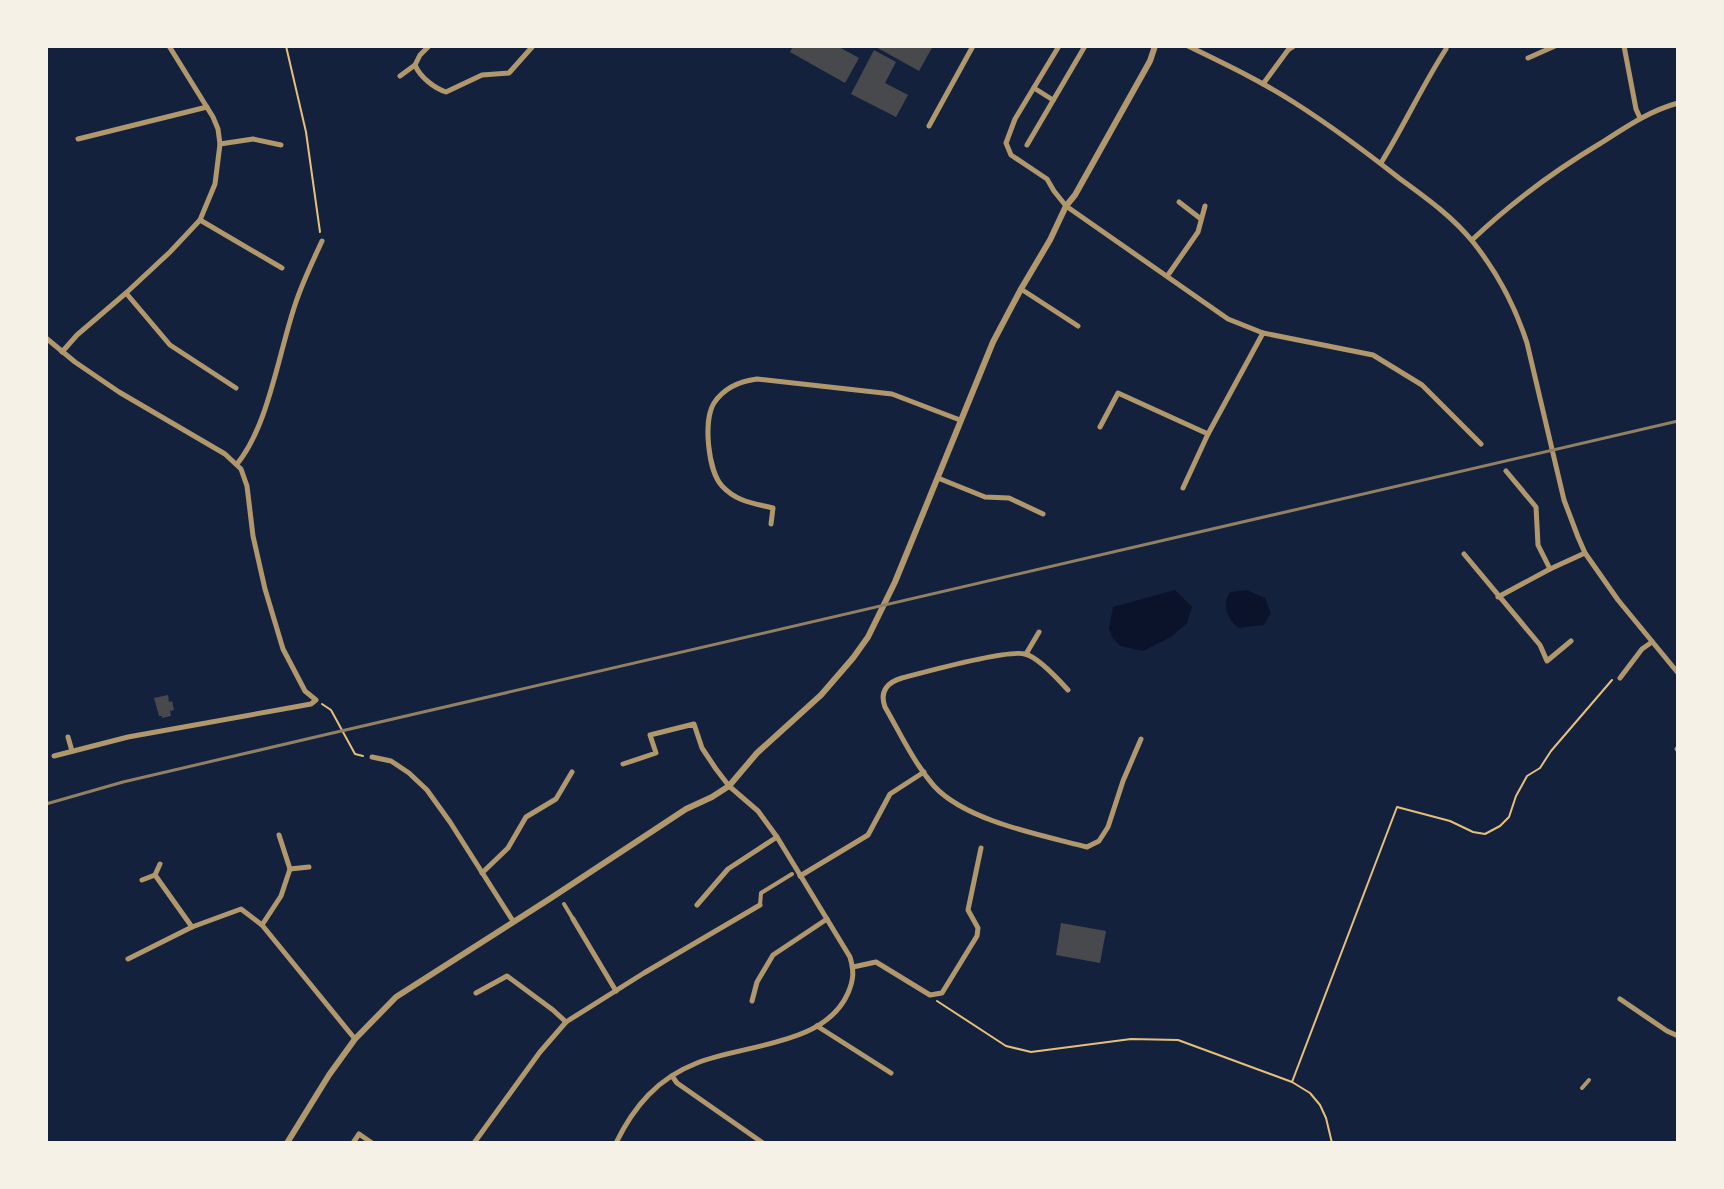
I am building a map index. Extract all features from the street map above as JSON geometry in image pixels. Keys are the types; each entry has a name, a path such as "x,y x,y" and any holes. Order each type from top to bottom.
{"street":[{"path":"62,352 200,220 215,184 220,144 218,129 169,46"},
{"path":"400,76 415,65 429,46"},
{"path":"415,65 428,81 446,92 482,75 509,73 533,46"},
{"path":"929,126 973,46"},
{"path":"1059,46 1015,119 1006,143 1011,155 1047,179 1066,206 1228,319 1263,333 1373,355 1422,385 1481,444"},
{"path":"1027,145 1085,46"},
{"path":"287,1143 355,1039 396,997 686,809 729,786 757,753 821,695 853,658 868,637 895,582 993,342 1066,206 1160,46"},
{"path":"1188,46 1295,103 1381,163 1443,211 1472,240 1494,271 1519,318 1564,500 1585,553 1618,600 1678,673"},
{"path":"1263,84 1294,46"},
{"path":"1528,58 1555,46"},
{"path":"1624,46 1640,118"},
{"path":"1381,163 1446,49"},
{"path":"1034,88 1053,100"},
{"path":"1472,240 1534,186 1640,118 1678,103"},
{"path":"78,139 207,107"},
{"path":"220,144 253,139 281,145"},
{"path":"1179,202 1201,219"},
{"path":"1168,275 1198,232 1205,206"},
{"path":"200,220 282,268"},
{"path":"237,464 257,433 295,306 322,241"},
{"path":"1021,289 1078,326"},
{"path":"126,293 170,345 236,388"},
{"path":"1183,488 1208,434 1263,333"},
{"path":"46,338 119,392 237,464 247,486 253,536 283,649 305,691 316,700 311,704 128,737 54,756"},
{"path":"771,524 773,508 742,501 721,485 710,459 709,422 713,404 740,382 757,379 892,394 960,420"},
{"path":"1100,427 1118,393 1208,434"},
{"path":"1506,471 1536,507 1538,545 1550,569"},
{"path":"938,478 985,497 1009,498 1043,514"},
{"path":"1498,597 1585,553"},
{"path":"1464,554 1540,645 1547,661 1571,641"},
{"path":"1026,654 1039,632"},
{"path":"1619,676 1652,642"},
{"path":"1068,690 1050,671 1026,654 1002,655 893,680 882,696 885,707 924,772 936,788 959,806 1017,828 1087,847 1099,841 1108,827 1141,739"},
{"path":"616,1143 628,1119 658,1085 697,1063 785,1040 817,1026 844,1002 854,975 850,957 777,837 758,811 729,786 702,748 694,724 650,735 656,753 623,764"},
{"path":"68,737 72,751"},
{"path":"372,757 391,761 427,790 513,921"},
{"path":"482,873 508,848 526,817 556,799 572,772"},
{"path":"800,876 868,835 890,794 924,772"},
{"path":"262,925 281,896 290,869 279,835"},
{"path":"697,905 728,869 777,837"},
{"path":"853,967 876,962 930,995 942,993 977,936 978,928 968,910 981,848"},
{"path":"142,880 155,875 160,864"},
{"path":"290,869 309,867"},
{"path":"474,1143 540,1052 566,1022 760,905 761,893 792,874"},
{"path":"155,875 192,927"},
{"path":"564,904 616,991"},
{"path":"128,959 192,927 241,909 262,925 355,1039"},
{"path":"752,1001 757,982 773,955 827,919"},
{"path":"476,993 507,976 566,1022"},
{"path":"1620,999 1678,1036"},
{"path":"817,1026 891,1073"},
{"path":"672,1076 753,1140 763,1143"},
{"path":"1582,1088 1589,1080"},
{"path":"353,1143 359,1134 372,1143"}],"path":[{"path":"286,46 306,132 322,241"},
{"path":"1292,1082 1397,807 1450,821 1473,832 1485,834 1500,826 1509,817 1527,776 1540,768 1551,751 1619,676"},
{"path":"316,700 331,710 355,754"},
{"path":"930,995 1006,1046 1031,1052 1131,1039 1178,1040 1292,1082 1310,1093 1326,1118 1332,1143"}],"water":[{"path":"1175,590 1192,607 1187,623 1171,637 1143,651 1120,646 1112,637 1109,628 1113,607"},
{"path":"1247,590 1265,598 1271,613 1264,625 1238,628 1229,616 1227,597 1230,592"}],"building":[{"path":"793,46 837,46 859,58 845,83 790,52"},
{"path":"874,46 933,46 919,71"},
{"path":"874,50 896,62 885,83 908,95 896,117 851,94"},
{"path":"168,695 174,710 170,711 171,716 162,718 154,698"},
{"path":"1061,923 1106,931 1100,963 1056,955"}],"railway":[{"path":"46,804 123,782 1678,421"}]}
